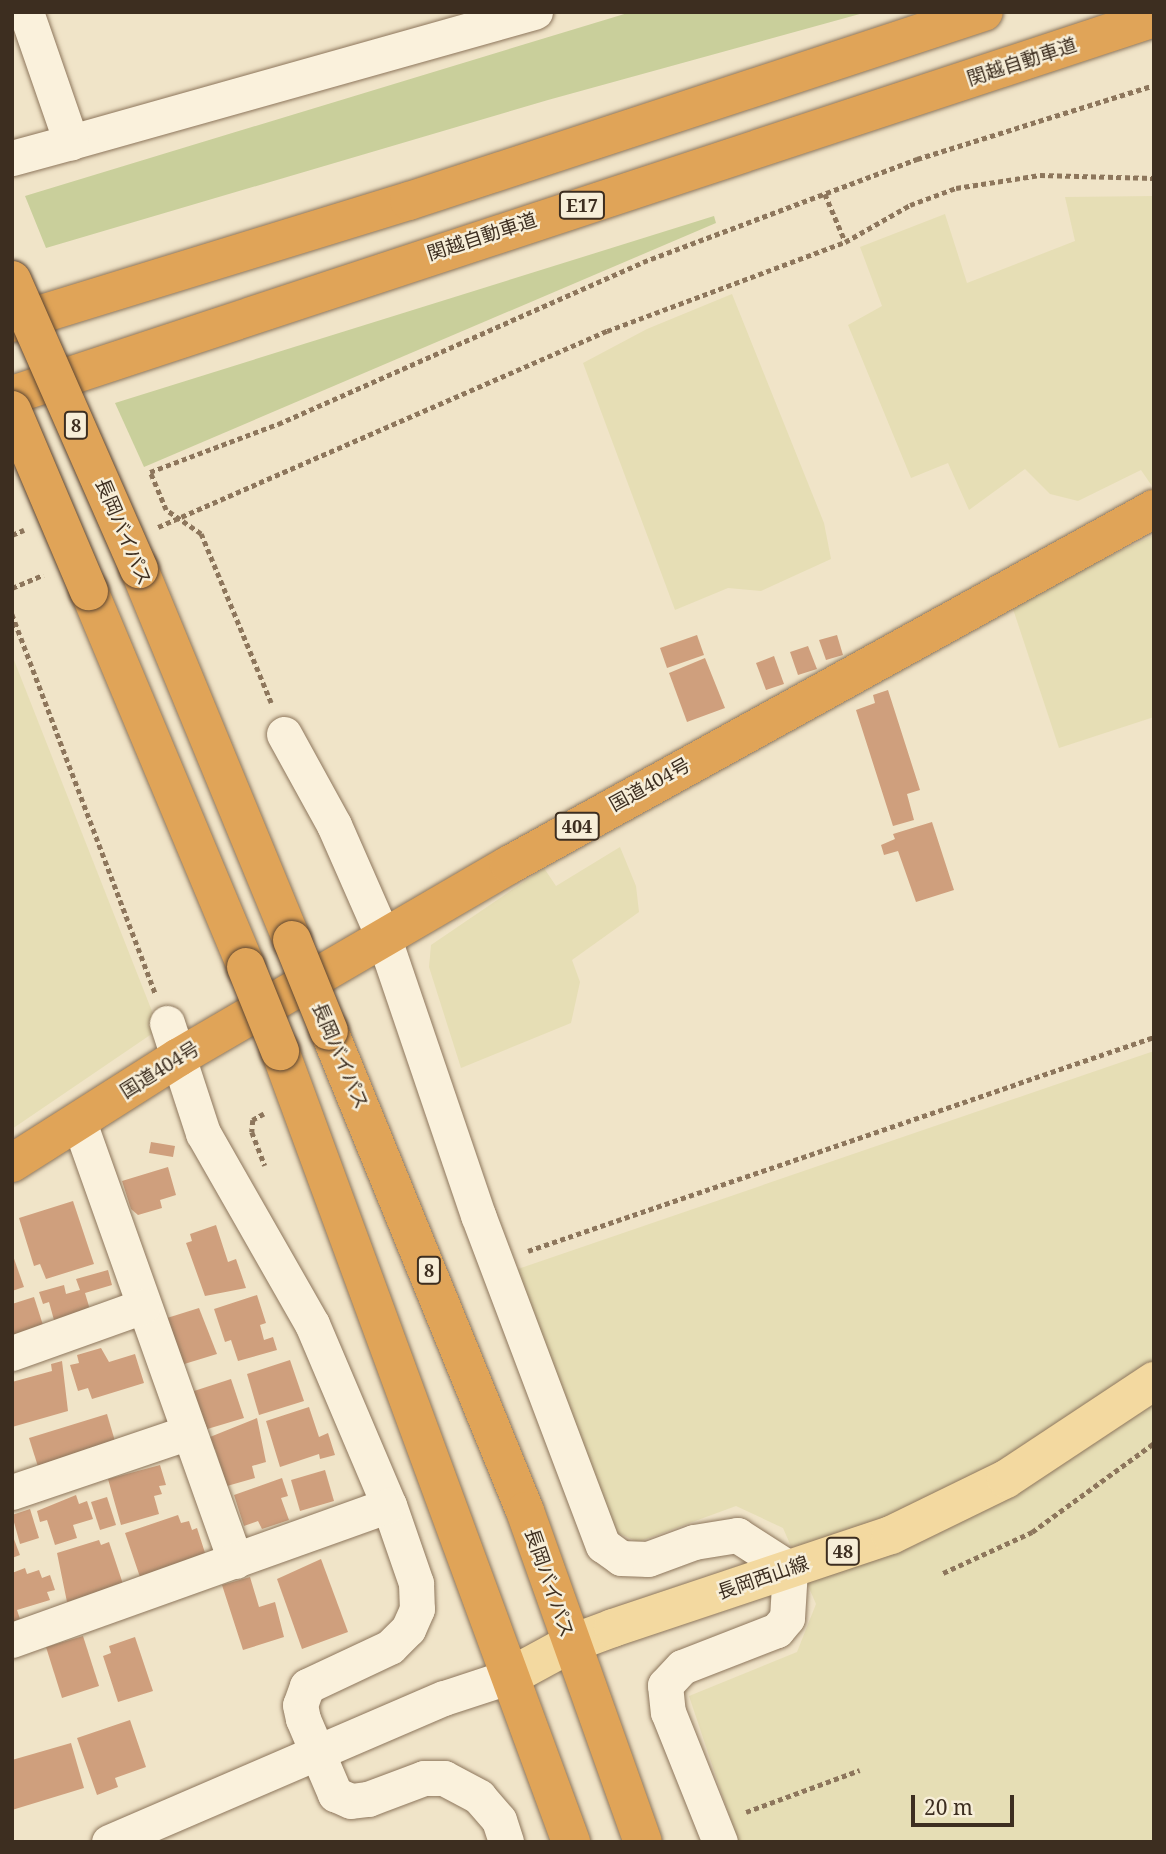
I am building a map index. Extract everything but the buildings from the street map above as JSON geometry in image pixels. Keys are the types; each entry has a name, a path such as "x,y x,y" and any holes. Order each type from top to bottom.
{"highway":[{"path":"12,323 409,201 984,12"},
{"name":"関越自動車道","path":"12,396 1154,18"},
{"path":"12,300 581,125 848,56"},
{"name":"長岡バイパス","path":"12,280 139,569 495,1436 643,1842"},
{"path":"12,410 280,1051 571,1842"},
{"name":"国道404号","path":"12,1163 79,1122 173,1040 384,939 636,792 1154,509"}],"main road":[{"name":"長岡西山線","path":"511,1676 570,1644 891,1535 1006,1479 1154,1381"}],"street":[{"path":"26,12 71,142"},
{"path":"12,158 535,12"},
{"path":"284,734 334,825 384,939 498,1261 603,1545 621,1558 648,1559 713,1536 737,1535 790,1569 787,1618 777,1630 682,1667 665,1685 668,1712 717,1833"},
{"path":"173,1040 203,1133 312,1324 389,1505 416,1583 417,1609 408,1629 390,1647 307,1686 301,1712 317,1751 335,1794 351,1801 424,1778 444,1778 460,1785 479,1797 499,1820 506,1842"},
{"path":"79,1122 236,1561"},
{"path":"12,1353 144,1306"},
{"path":"12,1492 189,1432"},
{"path":"12,1640 389,1505"},
{"path":"109,1842 443,1698 511,1676"}],"path":[{"path":"284,734 201,534 166,510 150,472 278,424 643,262 917,159 1154,85"},
{"path":"153,530 607,331 845,242 910,205 956,188 1040,175 1154,178"},
{"path":"825,194 845,242"},
{"path":"12,589 51,572"},
{"path":"12,614 173,1040"},
{"path":"498,1261 1154,1037"},
{"path":"943,1573 1032,1532 1154,1443"},
{"path":"717,1833 860,1770"}],"shaded area":[{"path":"1154,196 1154,489 1141,470 1078,501 1050,494 1025,469 969,510 948,463 911,478 848,325 882,306 860,247 945,214 967,283 1075,241 1065,197"},
{"path":"732,294 824,523 831,559 761,591 728,588 675,610 583,363 647,329"},
{"path":"1154,535 1154,717 1059,748 1011,603"},
{"path":"12,655 159,1029 12,1129"},
{"path":"620,847 636,886 639,912 572,960 580,982 571,1023 461,1068 429,967 431,945 544,868 556,886"},
{"path":"1154,1051 1154,1842 738,1842 689,1696 797,1652 816,1604 783,1528 736,1506 638,1542 616,1532 515,1270"}],"green space":[{"path":"631,12 867,12 548,100 46,248 25,196"},
{"path":"714,216 716,223 144,467 115,403"}]}
